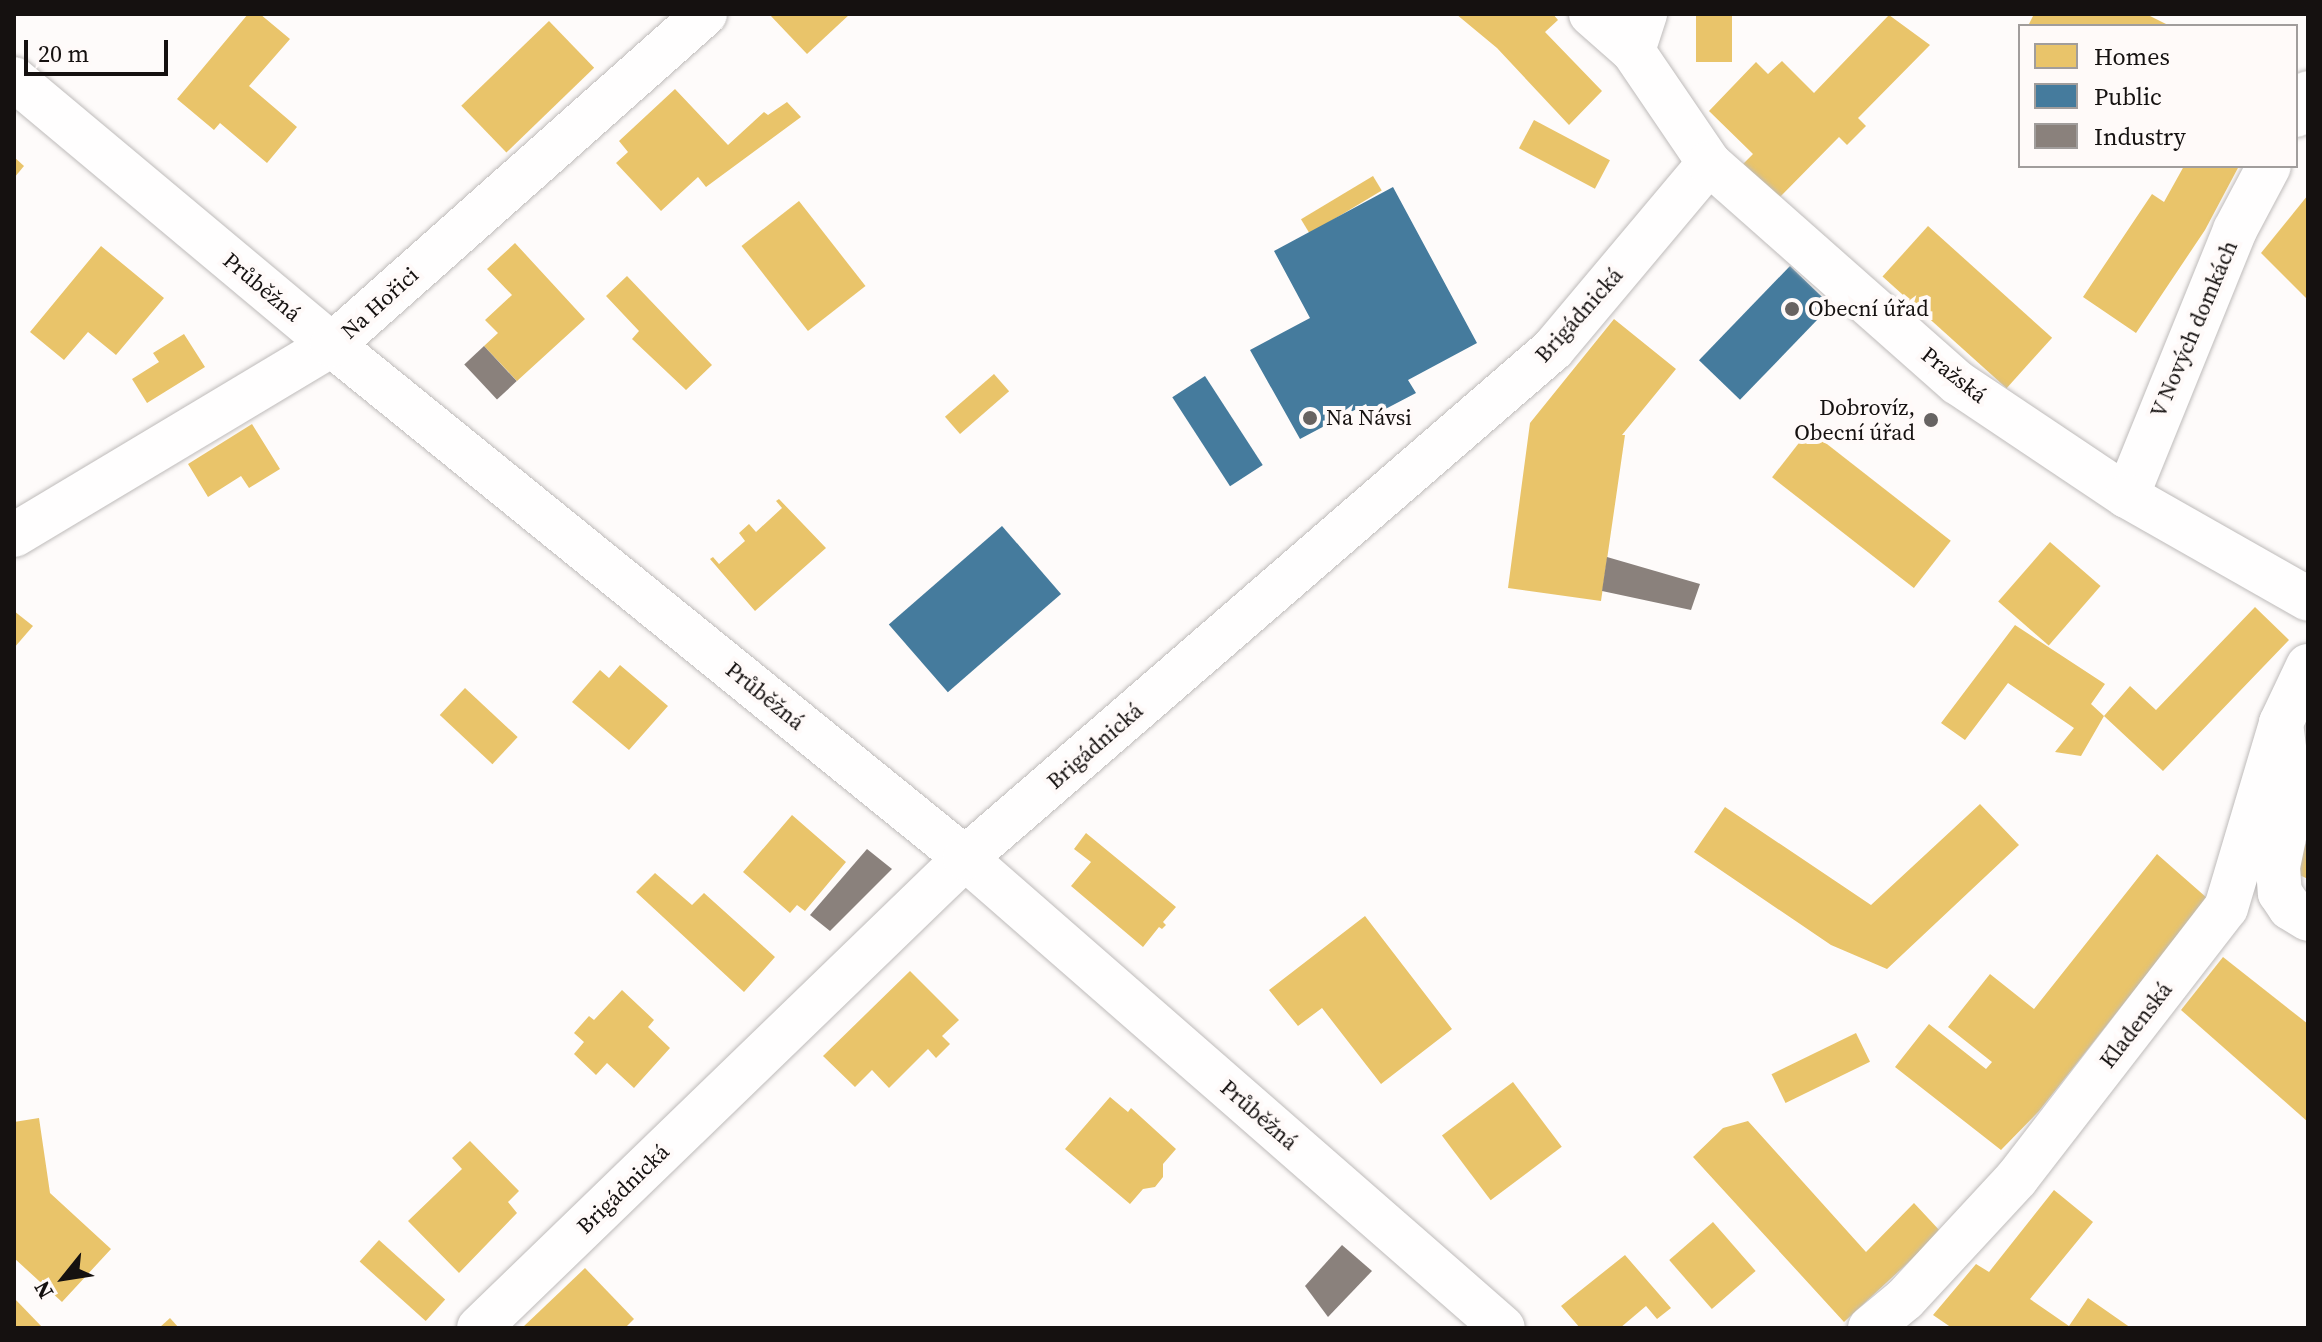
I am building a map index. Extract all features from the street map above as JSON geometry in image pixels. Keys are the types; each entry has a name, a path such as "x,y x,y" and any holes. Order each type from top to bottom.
{"street":[{"name":"Na Hořici","path":"14,535 332,345 705,14"},
{"name":"Pražská","path":"1591,14 1639,33 1709,163 1958,383 2127,496 2308,599"},
{"name":"Průběžná","path":"14,79 332,345 965,858 1503,1328"},
{"path":"2298,111 2308,93"},
{"name":"Brigádnická","path":"479,1328 965,858 1553,349 1709,163"},
{"name":"V Nových domkách","path":"2127,496 2235,230 2268,168"},
{"name":"Kladenská","path":"1870,1328 1909,1313 2226,908 2281,723 2308,666"},
{"path":"2281,723 2291,803 2278,867 2280,893 2290,908 2308,919"}],"building: Homes":[{"path":"248,14 260,14 290,39 249,86 297,127 267,163 220,123 214,130 177,99"},
{"path":"769,14 850,14 807,54"},
{"path":"1456,14 1553,14 1558,20 1545,32 1602,91 1569,125 1497,48"},
{"path":"1696,14 1732,14 1732,62 1696,62"},
{"path":"2034,14 2146,14 2166,24 2029,24"},
{"path":"1889,15 1930,45 1858,118 1866,126 1847,145 1839,137 1775,202 1740,167 1753,154 1709,111 1756,62 1768,74 1782,61 1814,93"},
{"path":"549,21 594,68 506,153 461,106"},
{"path":"675,89 728,145 764,112 768,115 787,102 801,117 706,187 698,177 661,211 616,163 628,152 619,141"},
{"path":"1534,120 1610,160 1595,189 1519,148"},
{"path":"14,157 24,166 14,178"},
{"path":"2183,168 2238,168 2205,230 2136,333 2083,297 2152,194 2164,202"},
{"path":"1373,176 1382,191 1310,234 1301,219"},
{"path":"2308,195 2308,300 2261,253"},
{"path":"799,201 865,286 808,331 741,246"},
{"path":"1928,226 2052,338 2007,388 1882,277"},
{"path":"515,243 585,319 517,381 484,346 498,333 485,320 512,295 487,269"},
{"path":"101,246 164,298 116,355 88,332 64,360 30,332"},
{"path":"627,276 712,365 686,390 632,339 639,331 606,296"},
{"path":"1614,319 1676,369 1622,435 1625,435 1601,601 1508,588 1530,423"},
{"path":"184,334 205,367 147,403 132,379 159,362 153,353"},
{"path":"994,374 1009,391 960,434 945,417"},
{"path":"252,424 280,469 249,488 241,476 208,497 188,464"},
{"path":"1809,430 1951,541 1914,588 1772,477"},
{"path":"779,499 826,548 755,611 710,559 713,557 719,564 745,541 739,533 749,524 756,532 782,508 776,501"},
{"path":"2050,542 2101,586 2049,646 1998,602"},
{"path":"2255,607 2289,640 2163,771 2104,716 2130,686 2156,710"},
{"path":"14,611 33,626 14,648"},
{"path":"2015,625 2105,684 2091,704 2104,716 2081,756 2055,752 2074,728 2008,683 1965,740 1941,723"},
{"path":"620,665 668,706 629,750 572,702 600,670 609,678"},
{"path":"465,688 518,737 492,764 440,715"},
{"path":"1980,804 2019,845 1887,969 1831,945 1694,852 1725,807 1871,905"},
{"path":"792,815 846,862 805,911 797,905 790,913 743,872"},
{"path":"1086,833 1176,907 1163,922 1166,925 1162,929 1159,927 1143,947 1071,886 1091,862 1074,849"},
{"path":"2308,839 2308,879 2293,872"},
{"path":"2157,854 2207,898 2039,1111 2001,1150 1895,1067 1929,1024 1986,1069 1992,1062 1948,1027 1990,974 2034,1009"},
{"path":"655,873 692,905 704,893 775,957 744,992 636,892"},
{"path":"1365,916 1452,1029 1381,1084 1322,1008 1298,1026 1269,990"},
{"path":"2223,957 2308,1024 2308,1122 2181,1010"},
{"path":"910,971 959,1020 942,1036 950,1044 936,1058 928,1049 889,1088 872,1070 855,1087 823,1056"},
{"path":"622,990 654,1020 648,1027 670,1048 634,1088 607,1063 596,1075 574,1054 584,1042 574,1033 589,1016 594,1020"},
{"path":"1856,1033 1870,1062 1786,1103 1772,1074"},
{"path":"1513,1082 1562,1147 1491,1200 1442,1136"},
{"path":"1110,1097 1128,1112 1131,1108 1176,1149 1163,1164 1163,1177 1155,1187 1143,1189 1130,1204 1065,1149"},
{"path":"39,1118 50,1193 111,1249 62,1302 14,1258 14,1122"},
{"path":"1748,1121 1866,1252 1914,1203 1941,1232 1844,1322 1693,1157 1723,1128"},
{"path":"470,1141 519,1191 508,1202 517,1213 459,1273 408,1221 462,1169 452,1158"},
{"path":"2054,1190 2093,1222 2030,1299 2069,1326 2088,1298 2131,1328 1952,1328 1933,1315 1976,1264 1989,1272"},
{"path":"1713,1222 1756,1271 1712,1309 1669,1260"},
{"path":"379,1240 445,1300 426,1321 360,1262"},
{"path":"1625,1255 1671,1308 1657,1319 1646,1306 1620,1328 1580,1328 1561,1306"},
{"path":"585,1268 634,1319 625,1328 522,1328"},
{"path":"14,1298 43,1328 14,1328"},
{"path":"170,1318 179,1328 159,1328"}],"building: Public":[{"path":"1393,187 1477,343 1408,380 1416,393 1372,416 1366,404 1300,439 1250,350 1310,318 1274,251"},
{"path":"1790,266 1831,306 1740,400 1699,360"},
{"path":"1205,376 1263,465 1230,486 1172,397"},
{"path":"1002,526 1061,594 948,692 889,624"}],"building: Industry":[{"path":"484,346 517,381 497,400 464,364"},
{"path":"1607,557 1700,584 1691,610 1602,591"},
{"path":"867,849 892,869 830,931 810,915"},
{"path":"1342,1245 1372,1271 1328,1317 1305,1286"}],"place":[{"name":"Obecní úřad","path":"1792,309"},
{"name":"Na Návsi","path":"1310,418"},
{"name":"Dobrovíz, Obecní úřad","path":"1931,420"}]}
